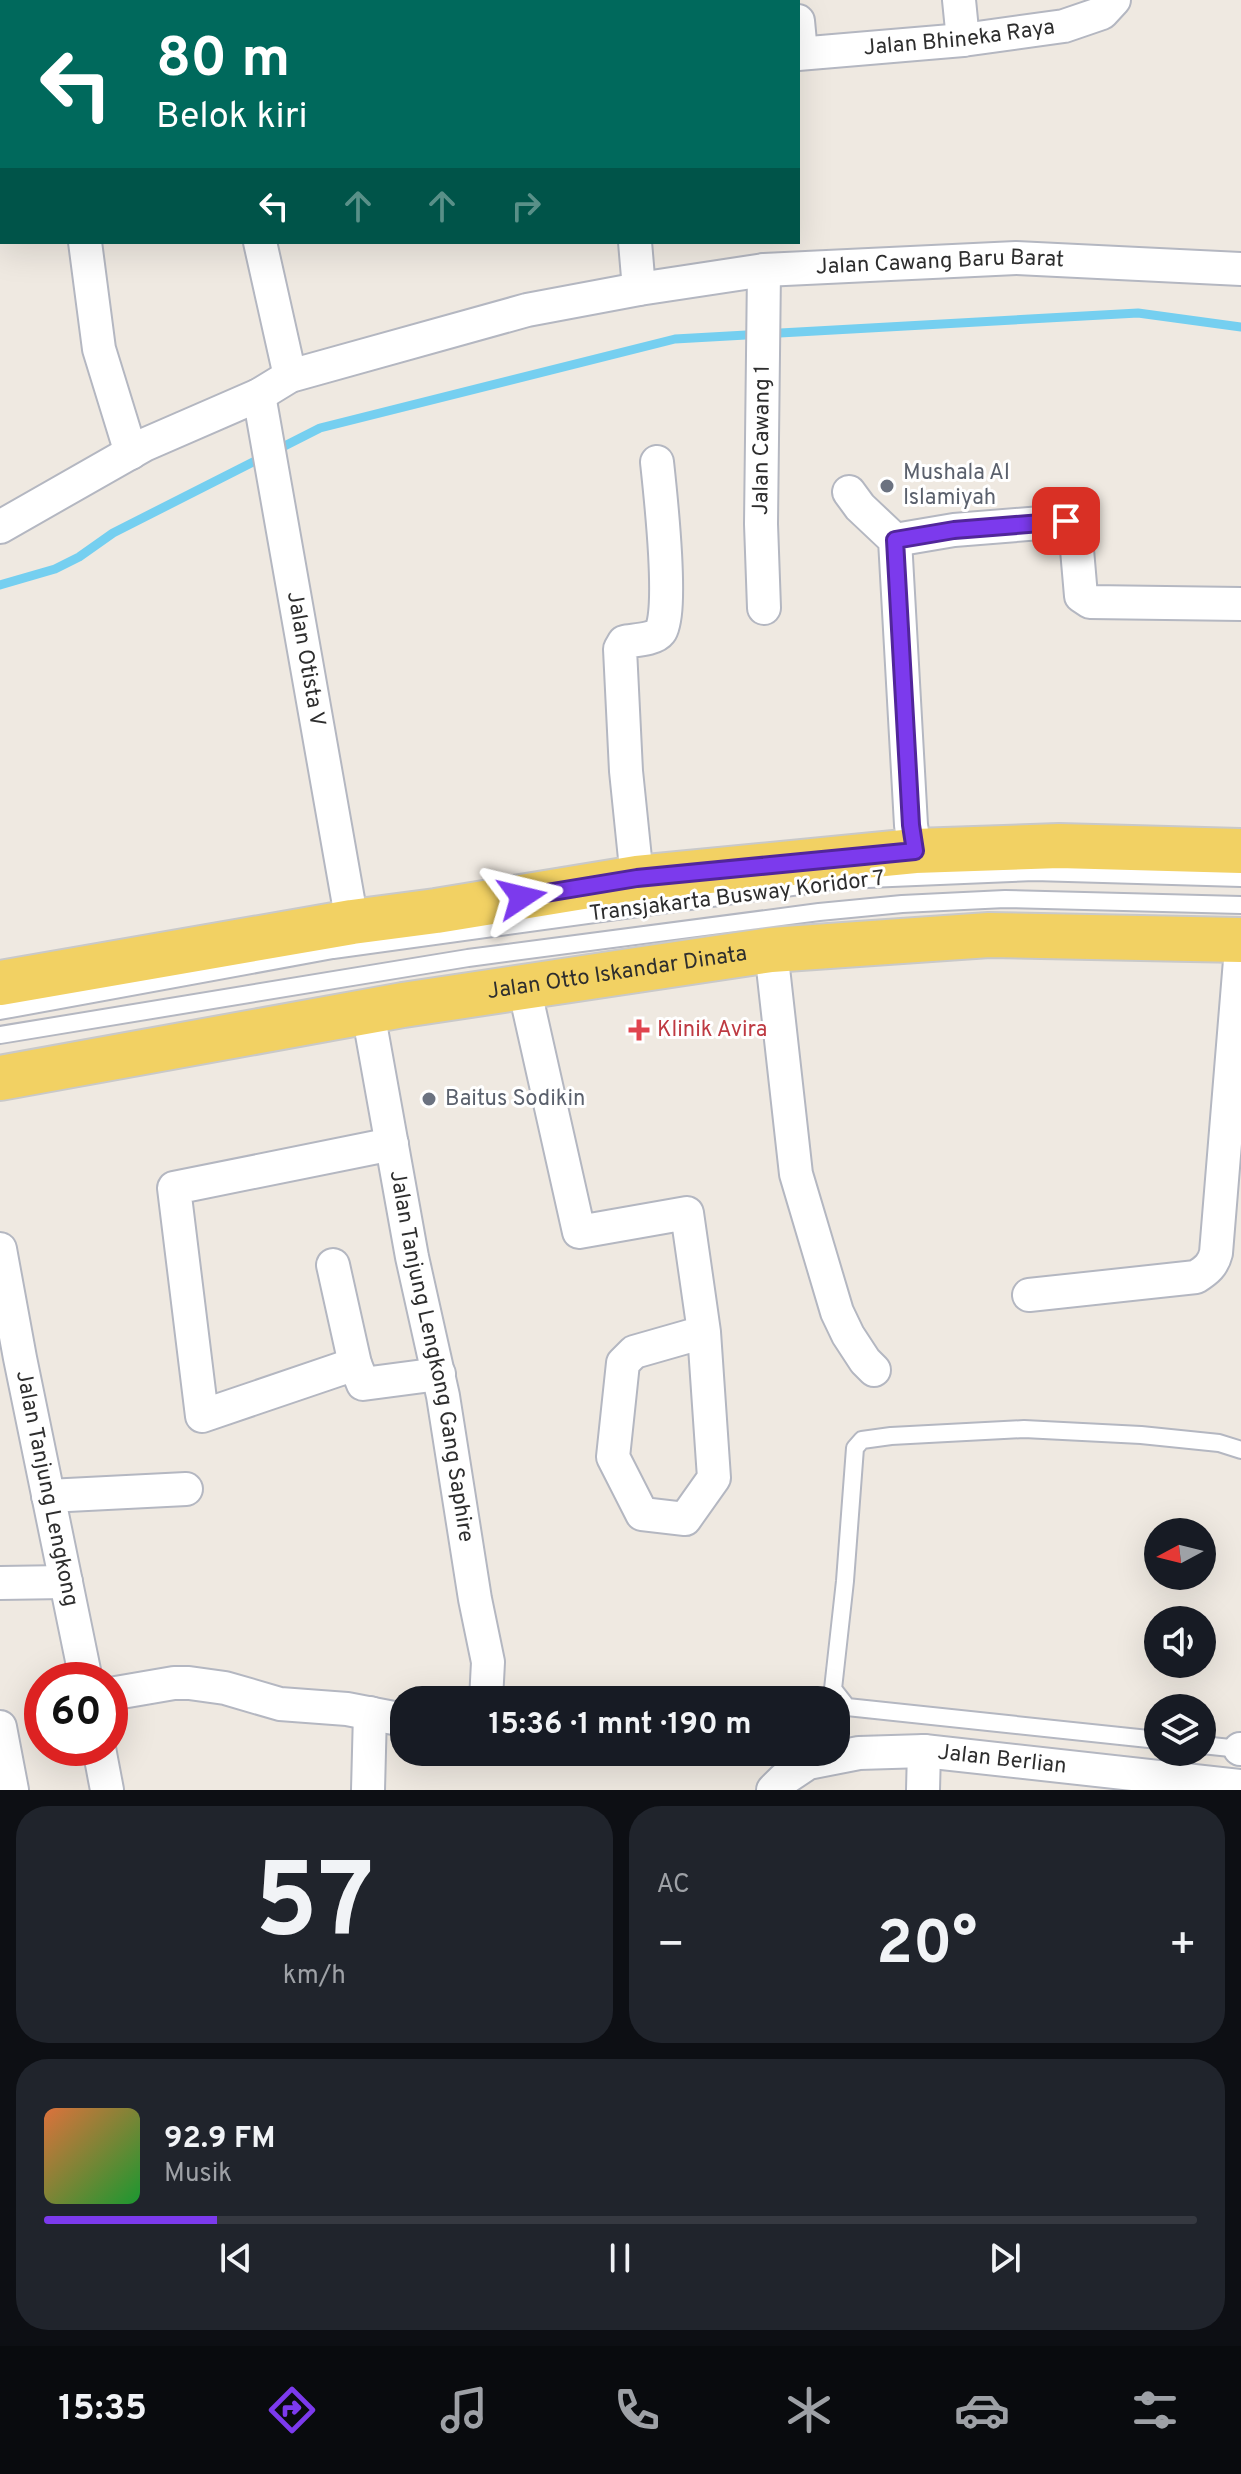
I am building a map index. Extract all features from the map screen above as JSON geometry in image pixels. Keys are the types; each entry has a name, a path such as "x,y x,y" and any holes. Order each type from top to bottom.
{"main road":[{"path":"0,983 352,922 637,878 915,851 1059,846 1241,851"},
{"name":"Jalan Otto Iskandar Dinata","path":"0,1078 368,1012 771,950 989,935 1241,940"}],"street":[{"path":"959,0 963,40"},
{"name":"Jalan Bhineka Raya","path":"800,53 963,40 1064,26 1102,13 1114,0"},
{"path":"85,244 99,349 131,453"},
{"path":"260,244 290,376"},
{"path":"635,244 639,289"},
{"name":"Jalan Cawang Baru Barat","path":"0,527 144,445 259,395 290,376 527,310 764,270 1016,258 1241,269"},
{"name":"Jalan Cawang 1","path":"764,270 761,524 764,608"},
{"name":"Jalan Otista V","path":"259,395 352,922"},
{"path":"637,878 626,771 620,649 624,642 656,635 662,624 666,591 657,462"},
{"path":"849,492 860,507 895,540 915,851"},
{"path":"895,540 954,530 1066,521 1071,522 1076,538 1079,590 1081,596 1090,602 1241,604"},
{"path":"1029,1295 1196,1277 1214,1262 1241,948"},
{"path":"771,950 796,1174 837,1312 848,1335 874,1370"},
{"path":"524,987 579,1232 687,1213 704,1332 714,1478 685,1519 642,1514 613,1457 623,1363 634,1352 704,1332"},
{"name":"Jalan Tanjung Lengkong Gang Saphire","path":"368,1012 412,1257 439,1374 488,1662 487,1686"},
{"path":"355,1364 202,1416 174,1188 392,1144"},
{"name":"Jalan Tanjung Lengkong","path":"0,1249 82,1662"},
{"path":"333,1265 355,1364 363,1384 439,1374"},
{"path":"48,1496 186,1489"},
{"path":"0,1583 66,1582"},
{"path":"128,1691 189,1683 225,1688 280,1704 347,1709 390,1717"},
{"path":"368,1790 370,1713"},
{"path":"0,1727 12,1790"},
{"path":"923,1790 924,1751"},
{"name":"Jalan Berlian","path":"773,1790 808,1763 859,1753 924,1751 1241,1786"},
{"path":"102,1766 107,1790"}],"lane":[{"name":"Transjakarta Busway Koridor 7","path":"0,1011 333,950 844,880 1034,872 1241,878"},
{"name":"Transjakarta Busway Koridor 7","path":"0,1035 468,958 819,912 1005,899 1241,905"},
{"path":"1144,1739 847,1707 833,1689 855,1448 862,1440 873,1438 1024,1429 1141,1435 1219,1443 1241,1450"},
{"path":"1216,1746 1241,1749"}],"waterway":[{"path":"0,585 55,569 79,557 113,533 320,428 675,339 1138,313 1241,327"}],"place":[{"name":"Mushala Al Islamiyah","path":"887,486"},
{"name":"Klinik Avira","path":"639,1030"},
{"name":"Baitus Sodikin","path":"429,1099"}],"route":[{"path":"522,897 637,878 915,851 895,540 954,530 1066,521"}]}
